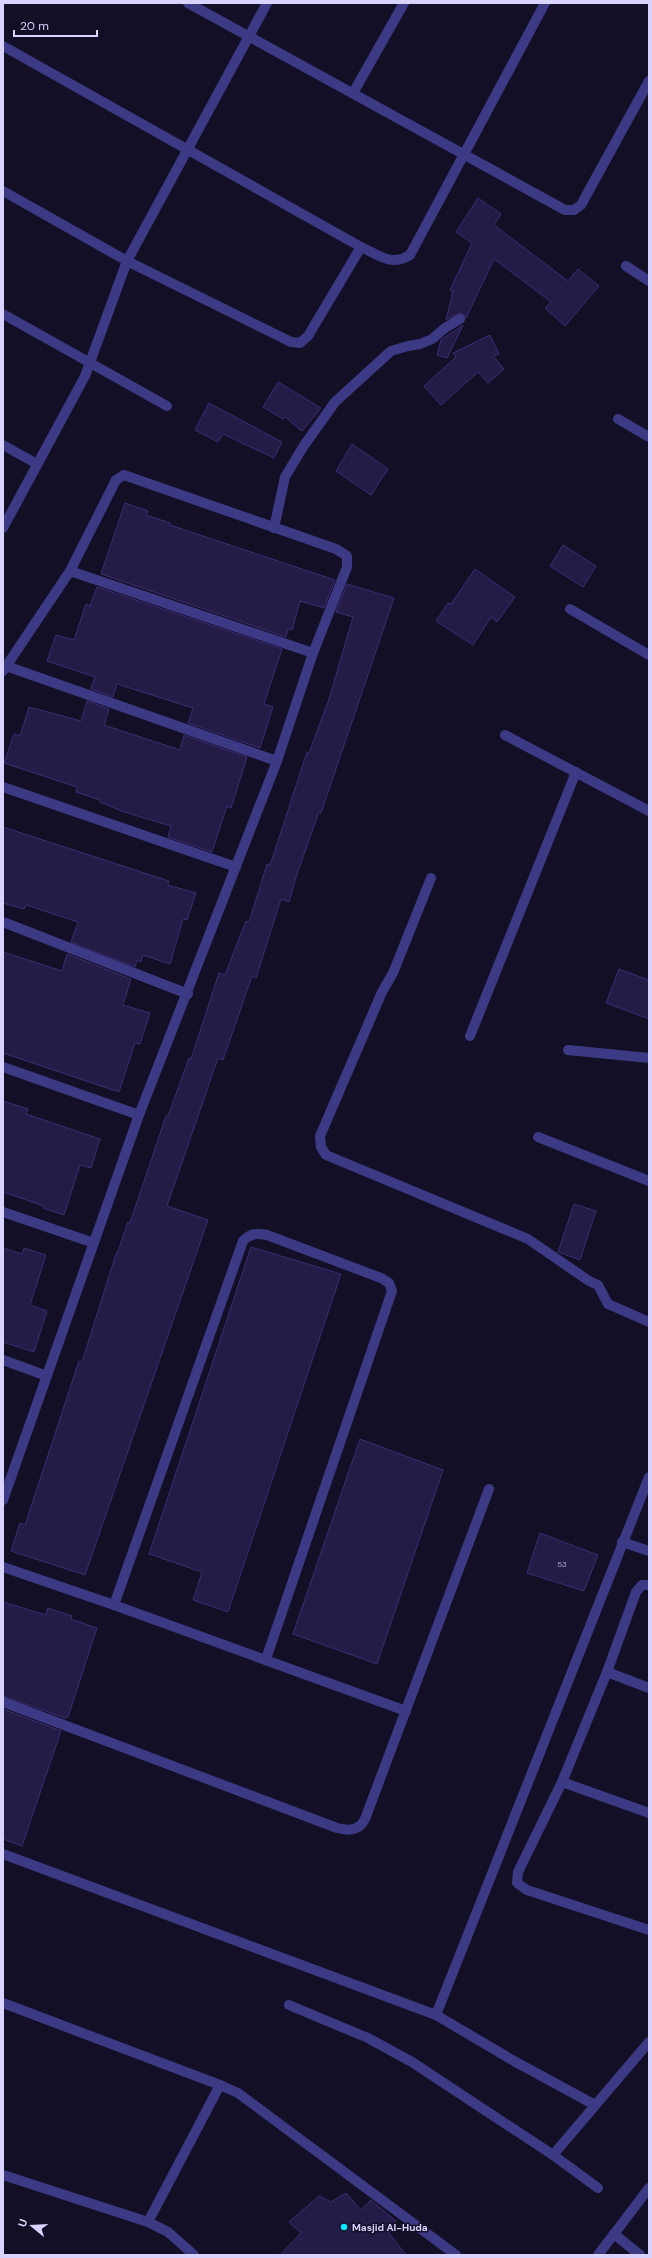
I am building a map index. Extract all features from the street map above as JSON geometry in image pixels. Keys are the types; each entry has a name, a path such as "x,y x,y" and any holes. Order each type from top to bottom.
{"street":[{"path":"188,3 249,35 565,210 574,210 581,205 649,80"},
{"path":"3,528 85,376 127,261 186,148 267,3"},
{"path":"353,93 404,3"},
{"path":"3,46 361,247 390,260 400,261 410,255 545,3"},
{"path":"3,192 127,261 291,342 300,343 308,336 361,247"},
{"path":"626,266 649,281"},
{"path":"3,314 167,406"},
{"path":"274,528 285,477 303,447 335,402 391,351 420,344 432,339 445,328 460,319"},
{"path":"618,419 649,437"},
{"path":"3,445 37,464"},
{"path":"3,1500 139,1115 188,994 277,761 313,653 346,567 347,556 336,549 124,475 116,480 70,572 5,669 277,761"},
{"path":"70,572 313,653"},
{"path":"570,609 649,655"},
{"path":"505,735 649,811"},
{"path":"470,1036 576,772"},
{"path":"3,787 236,868"},
{"path":"431,878 393,973 382,992 320,1136 321,1147 326,1154 528,1239 589,1281 598,1285 608,1304 649,1322"},
{"path":"3,922 188,994"},
{"path":"568,1050 649,1058"},
{"path":"3,1067 139,1115"},
{"path":"538,1137 649,1181"},
{"path":"3,1212 94,1242"},
{"path":"114,1605 243,1241 248,1235 256,1233 268,1235 381,1278 389,1283 392,1291 266,1660"},
{"path":"3,1360 47,1376"},
{"path":"436,2015 649,1477"},
{"path":"3,1702 345,1830 355,1830 362,1826 365,1820 489,1489"},
{"path":"622,1542 649,1551"},
{"path":"3,1566 406,1711"},
{"path":"649,1585 642,1585 636,1592 607,1672 562,1782 518,1872 517,1883 526,1890 649,1930"},
{"path":"607,1672 649,1688"},
{"path":"562,1782 649,1814"},
{"path":"3,1854 436,2015 514,2061 595,2105"},
{"path":"3,2004 220,2084 253,2104 456,2255"},
{"path":"289,2005 368,2038 412,2062 553,2155 598,2188"},
{"path":"553,2155 649,2042"},
{"path":"148,2222 220,2084"},
{"path":"3,2175 148,2222 173,2235 194,2255"},
{"path":"598,2255 649,2188"},
{"path":"614,2234 640,2255"}],"building":[{"path":"478,198 501,214 494,225 568,281 578,269 599,286 565,326 545,308 551,302 494,259 466,318 460,313 446,320 453,291 450,290 472,243 456,232"},
{"path":"463,325 447,358 437,355 441,340"},
{"path":"490,335 499,354 493,356 504,369 488,383 478,372 441,405 424,386 456,357 453,353"},
{"path":"278,382 321,408 302,431 285,417 283,419 263,407"},
{"path":"209,403 282,442 274,458 223,434 218,442 195,430"},
{"path":"352,444 388,469 371,495 336,471"},
{"path":"125,503 148,511 146,515 170,523 170,525 335,580 324,608 300,601 292,630 288,629 286,637 101,574"},
{"path":"563,545 596,566 583,587 550,566"},
{"path":"475,569 515,597 497,622 491,617 473,645 436,621 448,603 451,604"},
{"path":"347,584 394,598 321,813 319,812 297,874 289,902 281,899 256,978 252,976 223,1060 218,1058 167,1206 208,1220 85,1575 11,1551 20,1523 25,1525 79,1361 82,1362 116,1254 128,1222 130,1223 166,1116 168,1116 189,1058 191,1059 219,973 225,975 246,921 249,922 267,864 270,865 307,752 309,753 329,699 353,617 336,612"},
{"path":"97,587 282,649 264,704 273,707 260,748 188,723 193,708 117,684 113,697 91,689 95,677 47,661 56,635 74,640 86,604 90,606"},
{"path":"87,701 109,709 104,725 180,750 184,735 247,757 231,808 227,806 212,852 168,837 171,826 124,812 100,802 100,800 76,792 77,787 4,763 14,734 20,736 29,707 81,721"},
{"path":"3,827 169,881 168,885 196,893 187,920 183,919 170,964 143,955 141,962 137,960 135,967 71,942 78,922 26,905 24,909 3,903"},
{"path":"3,952 62,971 67,954 131,979 123,1005 150,1013 140,1044 135,1043 119,1092 3,1053"},
{"path":"619,969 649,980 649,1019 606,1003"},
{"path":"3,1101 28,1109 26,1114 100,1139 91,1168 80,1165 64,1215 43,1208 44,1206 3,1192"},
{"path":"574,1204 596,1211 580,1260 558,1252"},
{"path":"251,1247 341,1274 228,1612 193,1600 202,1572 149,1554"},
{"path":"3,1248 22,1254 24,1248 46,1255 30,1305 47,1311 34,1352 3,1342"},
{"path":"360,1439 443,1470 377,1664 293,1634"},
{"path":"540,1533 598,1555 584,1591 527,1573"},
{"path":"3,1602 46,1615 48,1608 72,1616 71,1619 97,1628 68,1717 65,1718 3,1696"},
{"path":"3,1709 61,1731 22,1846 3,1839"},
{"name":"Masjid AI-Huda","path":"346,2193 361,2210 371,2200 396,2221 389,2233 406,2255 280,2255 301,2233 289,2222 319,2196 331,2202"}],"place":[{"name":"Masjid AI-Huda","path":"344,2227"}]}
